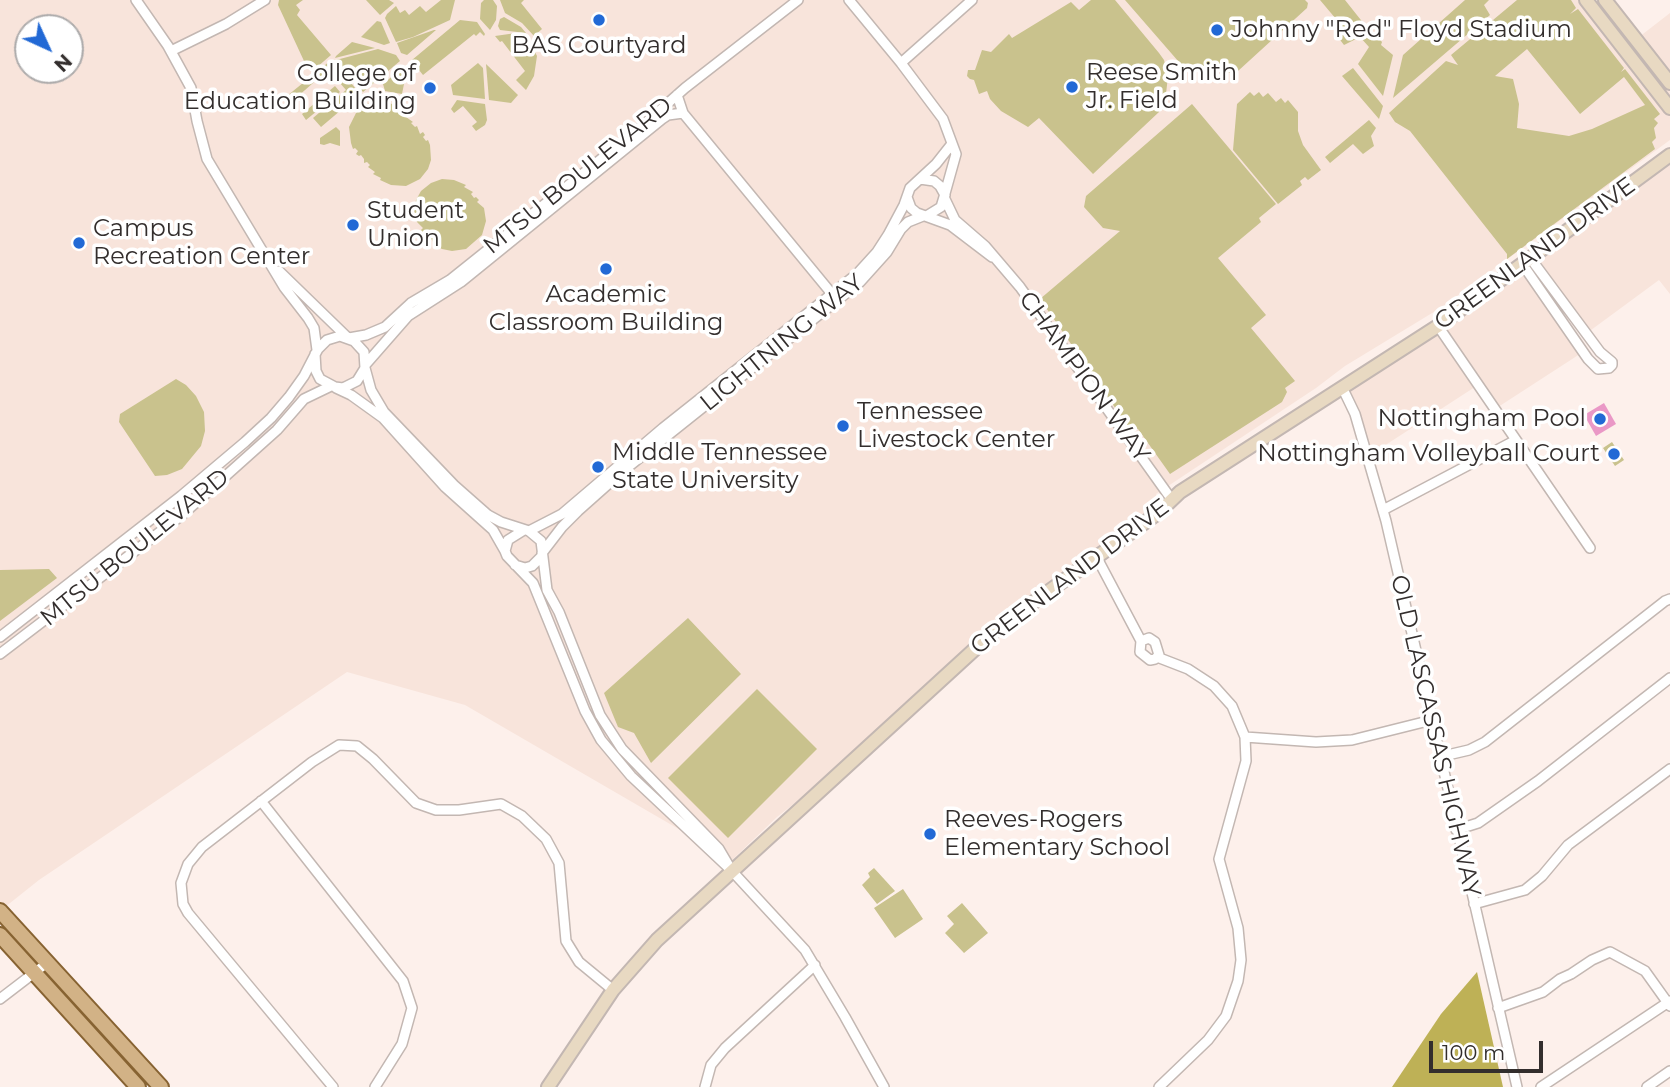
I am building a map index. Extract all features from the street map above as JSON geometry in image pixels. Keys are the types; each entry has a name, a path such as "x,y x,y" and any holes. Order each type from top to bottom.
{"main road":[{"path":"0,911 161,1087"},
{"path":"0,935 138,1087"}],"street":[{"path":"135,0 171,51 191,88 207,159 284,287 314,328 316,371 320,379 351,395 383,418 445,487 493,530 514,565 533,583 585,711 607,749 631,776 732,871 805,950 884,1087"},
{"path":"171,51 226,24 265,0"},
{"name":"MTSU BOULEVARD","path":"348,338 366,335 385,327 411,303 450,280 798,0"},
{"path":"849,0 943,119 956,154 955,166 941,207 926,216 911,208 907,195 910,188 951,145"},
{"path":"901,63 972,0"},
{"path":"1586,0 1670,108"},
{"path":"1605,0 1670,83"},
{"path":"677,95 683,113 832,294"},
{"name":"MTSU BOULEVARD","path":"365,366 408,316 461,282 668,115 683,113"},
{"name":"GREENLAND DRIVE","path":"548,1087 614,990 657,940 999,627 1261,438 1438,326 1670,155"},
{"path":"920,180 934,181 945,196"},
{"name":"LIGHTNING WAY","path":"526,531 562,514 663,428 857,274 877,252 894,225 907,195"},
{"name":"CHAMPION WAY","path":"945,196 956,222 985,246 1041,315 1172,500"},
{"name":"LIGHTNING WAY","path":"542,554 578,511 860,282 887,252 901,229 908,222 926,216"},
{"name":"CHAMPION WAY","path":"926,216 951,226 993,258"},
{"path":"269,260 348,338 360,346 364,352 371,390 384,412 454,485 488,515 526,531 541,541 547,590 611,735 719,849 732,871"},
{"path":"1527,262 1600,352 1612,362 1609,368 1598,369 1588,359 1527,262"},
{"path":"1438,326 1590,548"},
{"path":"316,352 327,340 340,336 348,338"},
{"name":"MTSU BOULEVARD","path":"0,637 181,496 245,442 289,397 316,352"},
{"path":"333,387 351,386 365,366"},
{"name":"MTSU BOULEVARD","path":"0,654 182,515 277,430 304,399 333,387"},
{"name":"OLD LASCASSAS HIGHWAY","path":"1342,387 1355,414 1383,510 1517,1087"},
{"path":"1383,510 1517,440"},
{"path":"505,551 512,535 526,531"},
{"path":"514,565 525,568 532,566 542,554"},
{"path":"1096,556 1141,641 1140,652 1150,660 1157,656"},
{"path":"1439,757 1469,751 1485,742 1670,599"},
{"path":"1141,641 1149,638 1155,642 1158,648 1157,656"},
{"path":"1157,656 1188,669 1214,686 1232,706 1245,737 1246,761 1219,859 1238,928 1241,960 1238,981 1226,1016 1208,1040 1159,1087"},
{"path":"1457,830 1478,823 1528,788 1670,678"},
{"path":"1245,737 1316,742 1352,740 1432,720"},
{"path":"334,1087 188,913 183,904 181,883 193,855 312,762 339,745 357,746 416,803 436,810 459,810 501,804 522,816 546,839 559,863 566,941 579,962 614,990"},
{"path":"1474,904 1525,890 1542,876 1567,845 1670,769"},
{"path":"261,801 403,981 412,1008 402,1044 375,1087"},
{"path":"1498,1008 1543,992 1609,952 1645,971 1670,1003 1541,1087"},
{"path":"0,999 47,963"},
{"path":"705,1087 710,1065 725,1048 815,965"},
{"path":"1647,1087 1670,1071"}],"shaded area":[{"name":"Middle Tennessee State University","path":"0,0 1582,0 1621,51 1670,13 1670,140 1442,307 1345,366 1156,494 1158,501 1154,509 998,619 732,860 465,705 347,672 39,880 0,911"},
{"path":"279,0 303,0 296,5 300,10 297,15 331,55 316,68 304,61 278,5"},
{"path":"366,0 389,0 394,3 380,15"},
{"path":"441,0 455,0 450,20 396,42 385,18 387,14 396,6 400,13 405,10 409,15 420,6 426,12"},
{"path":"484,0 493,0 497,6 496,20 490,30 480,19 481,3"},
{"path":"500,0 524,0 521,3 542,29 534,36 522,23 505,13"},
{"name":"Reese Smith Jr. Field","path":"1091,0 1115,0 1164,60 1168,76 1166,94 1159,112 1093,174 1039,118 1028,127 1001,111 990,99 987,91 979,94 974,80 967,76 968,70 975,70 982,50 991,52 1009,34 1012,38 1071,2 1079,10"},
{"name":"Johnny \"Red\" Floyd Stadium","path":"1125,0 1305,0 1308,3 1307,8 1233,73 1185,69"},
{"path":"1320,0 1345,0 1372,34 1382,42 1381,45 1393,55 1383,96 1358,64 1369,47 1360,37 1344,45 1334,32 1341,25"},
{"path":"1465,0 1489,0 1484,5 1490,15 1393,98 1403,55"},
{"path":"1517,0 1571,0 1576,8 1570,14 1578,9 1624,68 1621,72 1625,69 1660,114 1654,119 1658,123 1654,128 1656,138 1652,142 1655,149 1507,259 1507,254 1410,131 1395,122 1389,113 1446,61 1458,65 1451,55","holes":["1527,49 1580,114 1624,77 1645,105 1592,129 1569,136 1517,128 1519,104 1513,79 1495,76"]},
{"path":"504,17 526,33 500,30 500,19"},
{"path":"460,20 477,22 484,36 480,32 476,36 474,34 423,75 415,65 411,66 412,60"},
{"path":"377,21 381,22 390,43 384,45 361,37"},
{"path":"434,30 407,55 401,53 397,43"},
{"path":"516,33 530,42 537,56 534,76 526,90 516,80 525,71 495,36"},
{"path":"352,42 375,48 335,58"},
{"path":"378,49 396,55 400,61 363,92 336,60"},
{"path":"330,61 341,71 334,76 328,70 297,97 293,93 282,100"},
{"path":"478,63 483,68 485,99 453,95 451,85"},
{"path":"486,64 518,95 511,103 489,100"},
{"path":"402,68 407,69 410,74 402,94 385,91 383,84"},
{"path":"1353,68 1383,106 1379,119 1342,76"},
{"path":"347,78 360,94 321,127 313,118 346,90 340,83"},
{"path":"335,86 340,92 306,120 302,114"},
{"path":"1250,92 1254,96 1259,92 1263,97 1268,93 1276,102 1281,98 1285,103 1288,100 1298,112 1298,131 1303,145 1321,170 1308,180 1305,177 1300,181 1302,185 1278,204 1233,150 1237,104"},
{"path":"382,100 402,108 400,110 404,114 406,112 406,117 417,126 420,134 423,132 423,137 430,145 431,160 428,169 420,179 406,186 391,185 380,180 368,167 370,165 364,163 361,155 356,154 358,151 353,149 351,143 349,127 356,113 367,104"},
{"path":"457,100 485,104 485,125 476,131 472,126 477,122 463,106 454,113 451,109"},
{"path":"1192,104 1276,204 1259,218 1261,222 1218,258 1266,315 1251,328 1295,381 1285,388 1287,392 1282,402 1170,474 1138,429 1129,428 1040,299 1120,231 1103,228 1084,207 1086,196"},
{"path":"1369,120 1376,128 1371,136 1374,146 1363,154 1353,144 1330,163 1325,157"},
{"path":"336,127 340,131 340,146 320,144 320,138"},
{"path":"1670,155 1670,294 1659,280 1587,333 1566,307 1557,314 1583,352 1495,409 1478,385 1367,457 1342,387"},
{"path":"442,179 466,185 464,187 473,192 471,194 484,208 486,221 482,235 466,249 452,251 434,245 417,222 414,210 421,191"},
{"path":"176,379 196,396 204,412 205,431 201,446 182,469 155,476 119,422 120,414"},
{"name":"Nottingham Pool","path":"1604,403 1616,424 1596,436 1584,415"},
{"name":"Nottingham Volleyball Court","path":"1612,442 1624,460 1615,466 1603,448"},
{"path":"49,569 57,578 0,621 0,570"},
{"path":"688,618 741,674 651,763 634,733 618,727 604,693"},
{"path":"757,689 817,749 728,838 668,778"},
{"path":"874,868 895,891 877,904 862,885"},
{"path":"903,889 923,919 895,938 874,908"},
{"path":"962,903 988,933 964,953 945,933 954,924 947,916"},
{"path":"1477,972 1503,1087 1392,1087 1441,1014"}],"place":[{"name":"BAS Courtyard","path":"599,20"},
{"name":"Johnny \"Red\" Floyd Stadium","path":"1217,30"},
{"name":"Reese Smith Jr. Field","path":"1072,87"},
{"name":"College of Education Building","path":"430,88"},
{"name":"Student Union","path":"353,225"},
{"name":"Campus Recreation Center","path":"79,243"},
{"name":"Academic Classroom Building","path":"606,269"},
{"name":"Nottingham Pool","path":"1600,419"},
{"name":"Tennessee Livestock Center","path":"843,426"},
{"name":"Nottingham Volleyball Court","path":"1614,454"},
{"name":"Middle Tennessee State University","path":"598,467"},
{"name":"Reeves-Rogers Elementary School","path":"930,834"}]}
